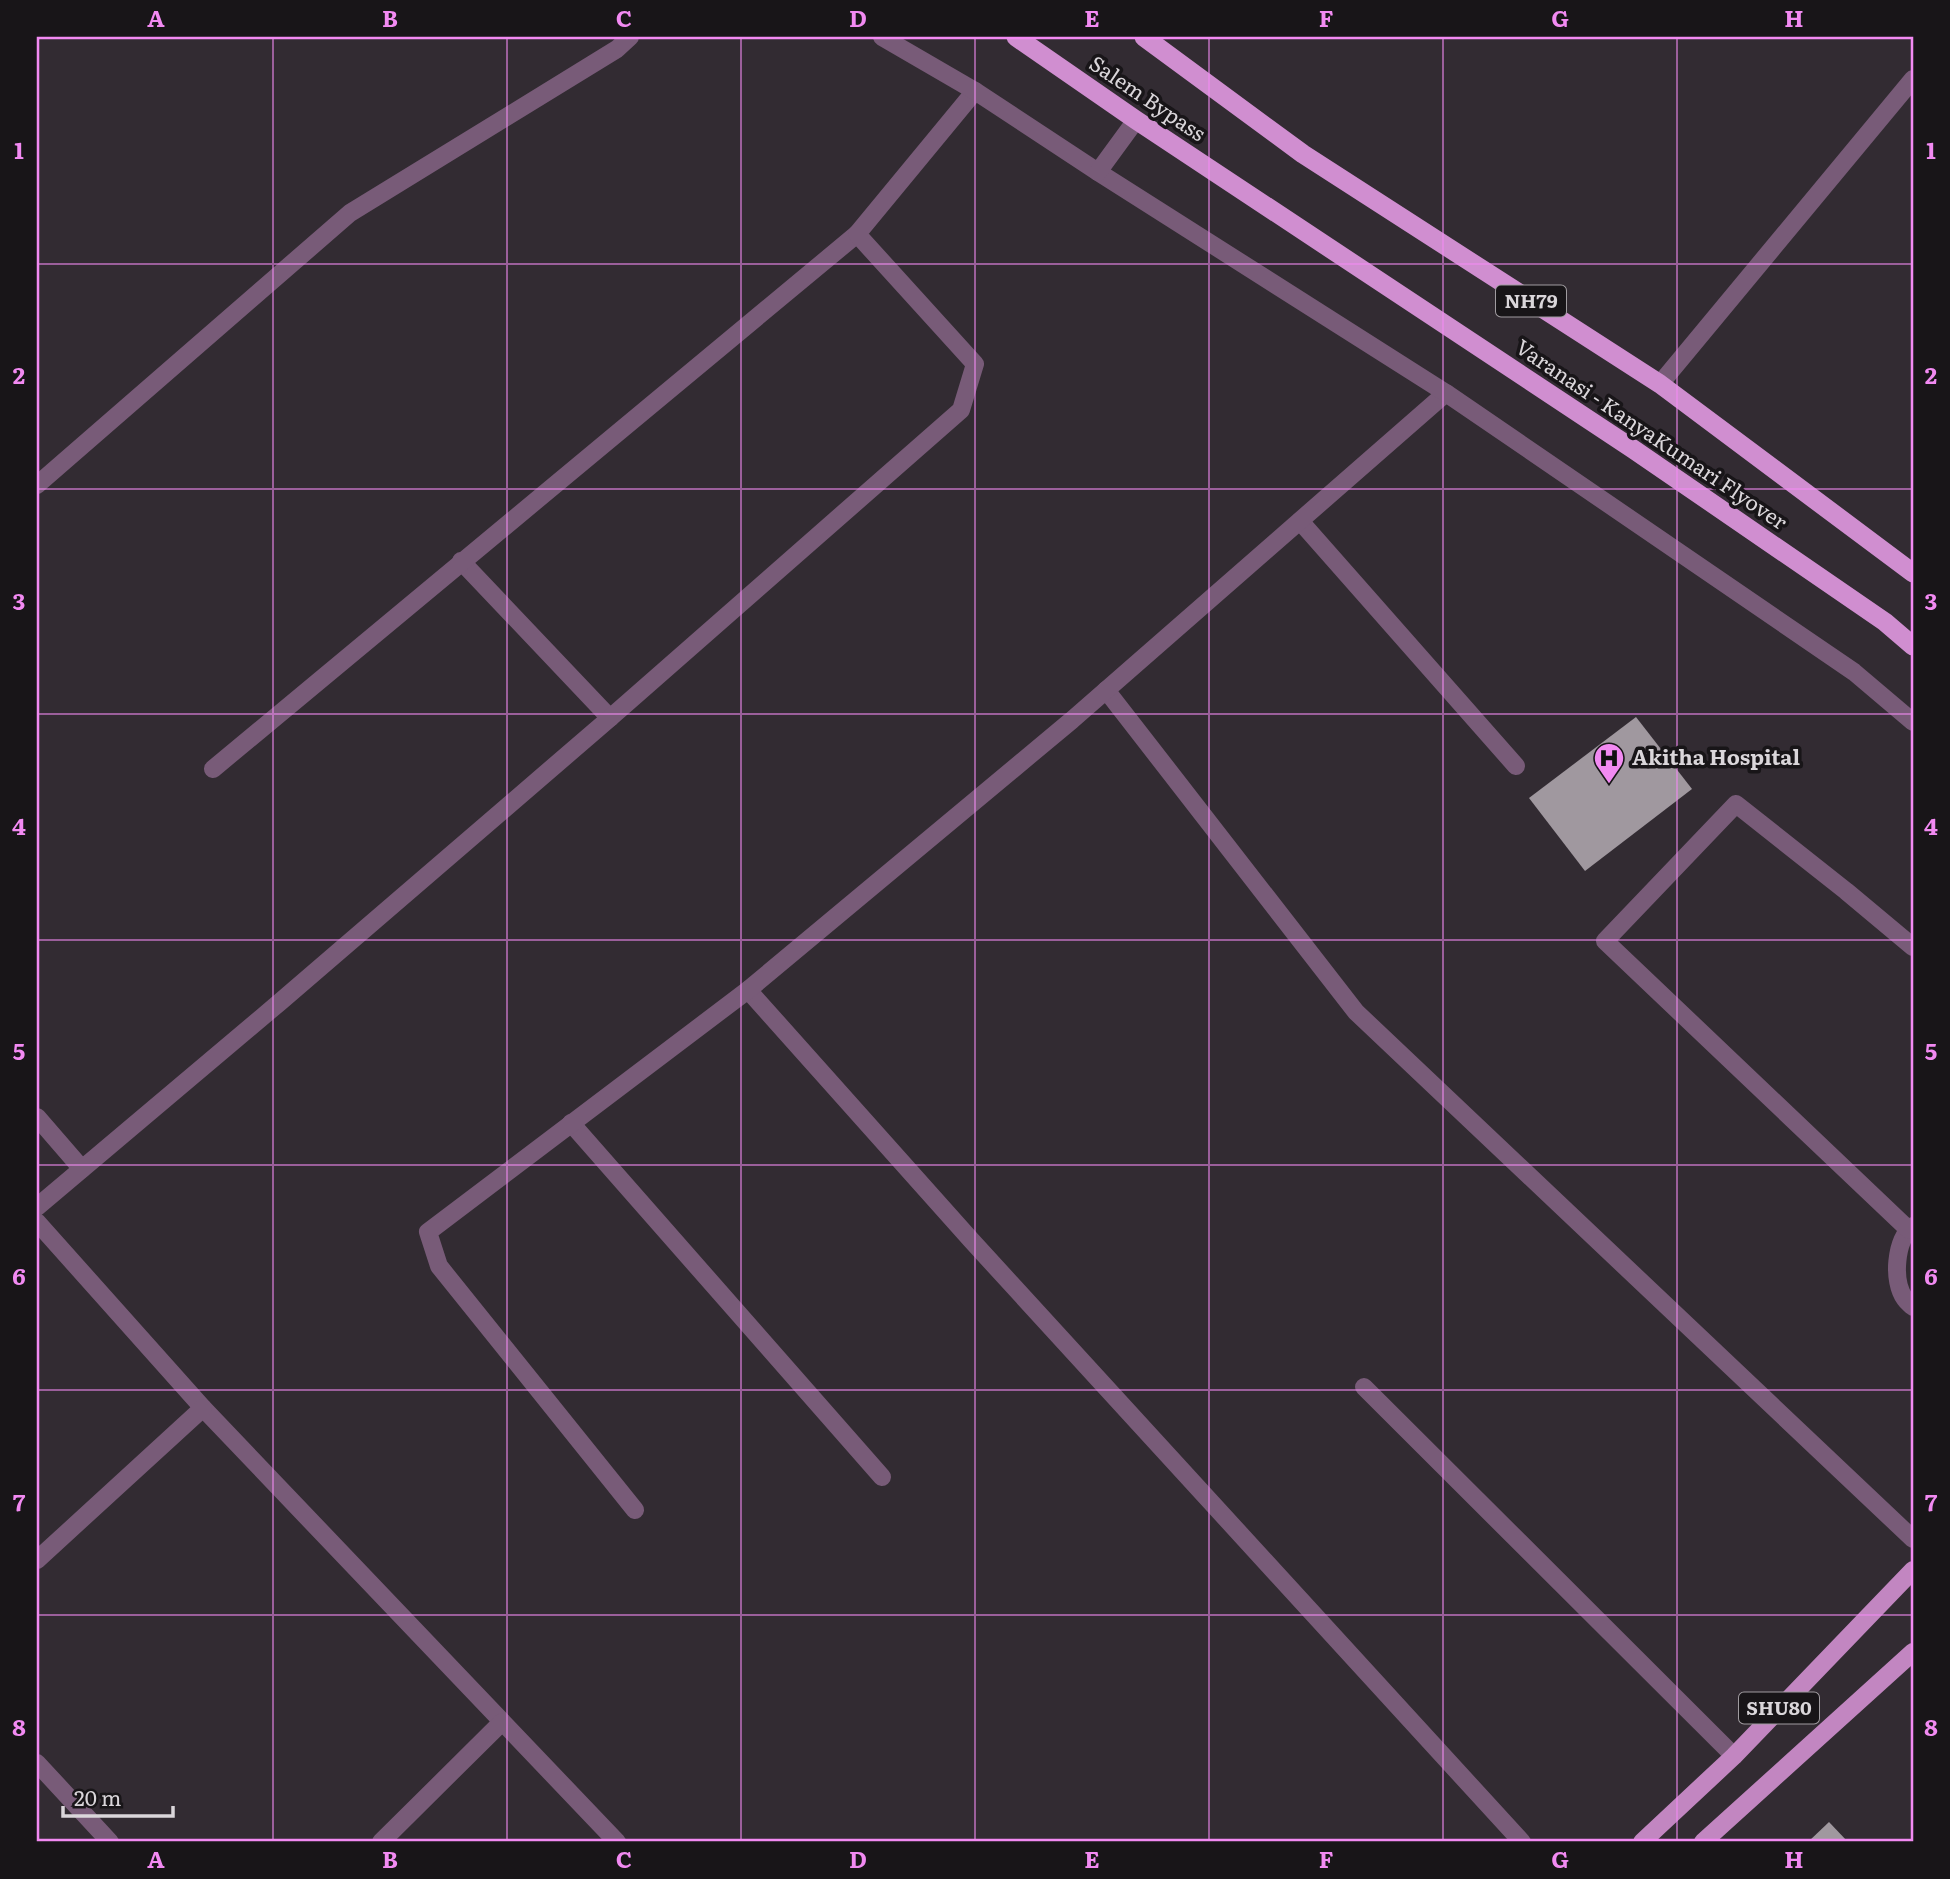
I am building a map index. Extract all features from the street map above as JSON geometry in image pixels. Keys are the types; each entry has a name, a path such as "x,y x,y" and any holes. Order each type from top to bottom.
{"highway":[{"name":"Salem Bypass","path":"1016,37 1219,175"},
{"name":"NH79","path":"1144,37 1303,154 1660,384 1913,573"},
{"name":"Varanasi - KanyaKumari Flyover","path":"1219,175 1645,457 1885,622 1913,646"}],"main road":[{"name":"SHU80","path":"1642,1842 1734,1756 1913,1570"},
{"path":"1703,1842 1913,1652"}],"street":[{"path":"37,485 351,213 617,49 631,37"},
{"path":"882,37 975,91 1446,393 1854,672 1913,722"},
{"path":"1660,384 1913,79"},
{"path":"212,769 857,233 975,91"},
{"path":"1098,172 1136,120"},
{"path":"37,1207 610,718 961,410 975,364 857,233"},
{"path":"635,1510 439,1266 428,1232 748,990 1106,690 1446,393"},
{"path":"1300,521 1516,766"},
{"path":"461,561 610,718"},
{"path":"1106,690 1356,1012 1913,1539"},
{"path":"1913,947 1735,804 1605,941 1911,1228 1899,1250 1897,1275 1904,1298 1913,1307"},
{"path":"748,990 972,1241 1522,1842"},
{"path":"37,1117 82,1169"},
{"path":"571,1124 882,1477"},
{"path":"37,1222 203,1408 617,1842"},
{"path":"1364,1387 1734,1756"},
{"path":"37,1560 203,1408"},
{"path":"381,1842 502,1722"},
{"path":"37,1763 110,1842"}],"building":[{"path":"1636,717 1692,789 1585,871 1529,798"},
{"path":"1829,1822 1848,1842 1808,1842"}],"place":[{"name":"Akitha Hospital","path":"1609,785"}]}
